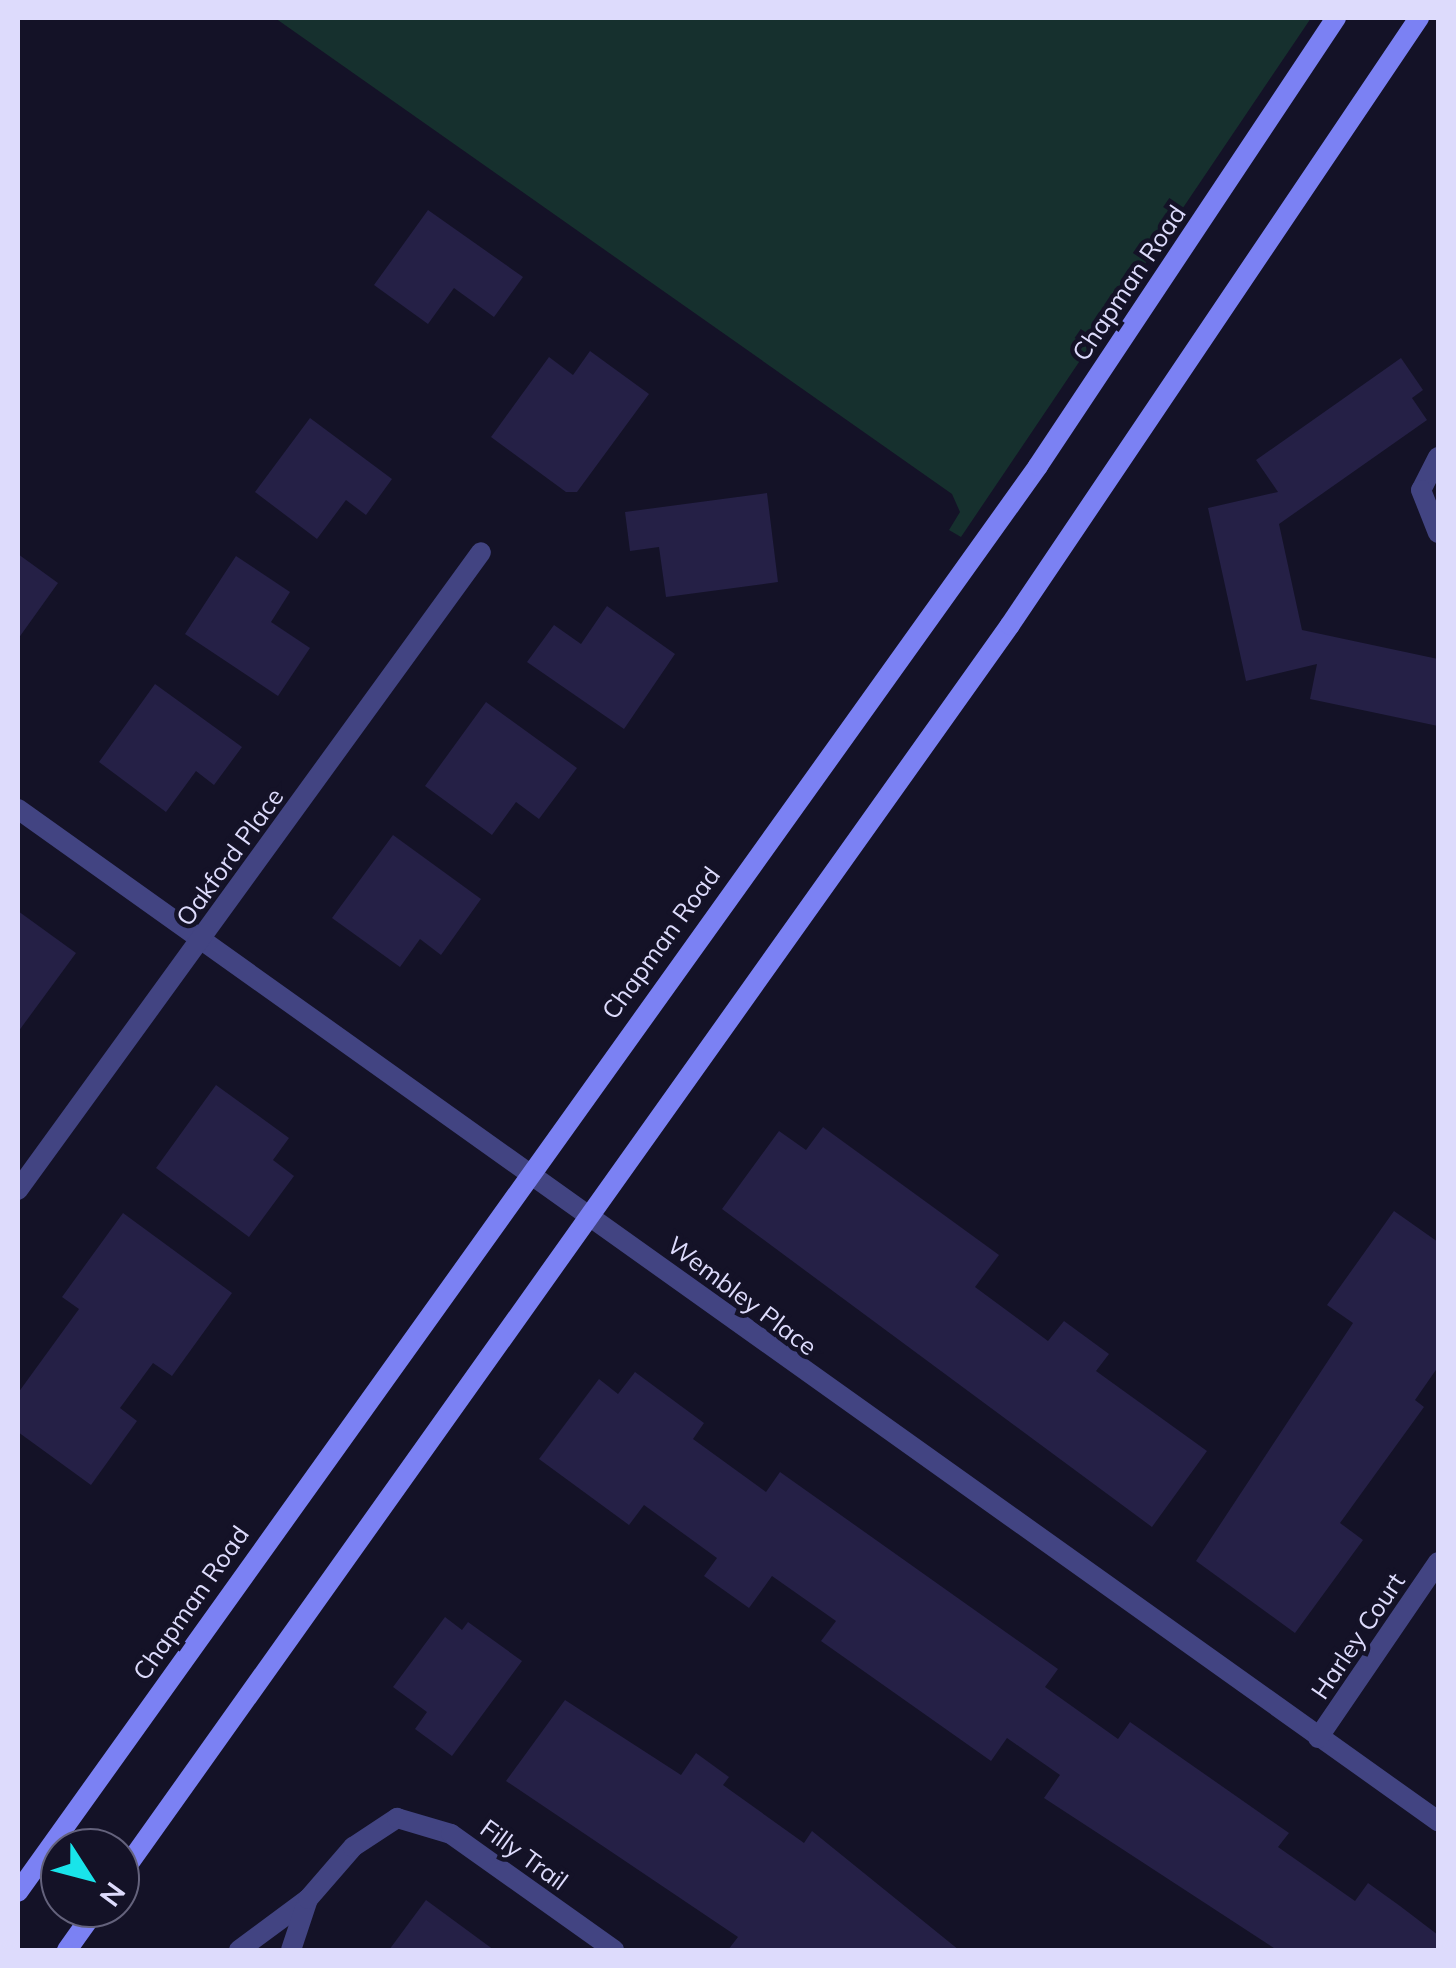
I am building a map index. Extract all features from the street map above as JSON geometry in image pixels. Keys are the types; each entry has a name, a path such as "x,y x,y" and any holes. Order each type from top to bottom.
{"street":[{"name":"Chapman Road","path":"18,1892 529,1167 1038,466 1336,18"},
{"path":"140,1848 1234,304 1419,18"},
{"path":"1438,457 1421,490 1438,533"},
{"name":"Oakford Place","path":"18,1190 480,552"},
{"name":"Wembley Place","path":"18,809 529,1167 1438,1821"},
{"name":"Harley Court","path":"1318,1738 1438,1562"},
{"name":"Filly Trail","path":"308,1900 353,1847 397,1818 451,1834 614,1950"},
{"path":"239,1950 308,1900"},
{"path":"291,1950 308,1900"},
{"path":"67,1950 83,1928"}],"green space":[{"path":"275,18 1311,18 961,537 949,530 960,512 952,494"}],"building":[{"path":"428,210 523,277 494,317 454,288 428,324 374,285"},
{"path":"590,351 649,394 577,492 566,492 491,437 549,357 573,375"},
{"path":"1401,358 1423,390 1412,398 1427,420 1279,524 1302,630 1438,659 1438,726 1310,699 1317,664 1246,681 1208,508 1278,492 1256,460"},
{"path":"310,418 392,479 366,515 346,500 317,539 255,492"},
{"path":"767,493 778,582 666,597 659,547 630,551 625,512"},
{"path":"18,554 58,583 18,639"},
{"path":"236,556 290,592 271,622 310,648 278,696 185,634"},
{"path":"607,606 675,654 624,729 527,662 554,625 581,644"},
{"path":"155,684 242,747 214,785 196,771 166,812 99,762"},
{"path":"486,702 577,768 539,819 516,802 492,835 425,786"},
{"path":"393,835 481,899 441,955 420,939 400,967 332,918"},
{"path":"18,911 76,953 18,1032"},
{"path":"216,1085 289,1138 273,1160 294,1176 249,1237 156,1168"},
{"path":"823,1127 999,1255 975,1287 1048,1341 1064,1321 1109,1354 1096,1371 1207,1451 1152,1527 722,1209 779,1131 806,1150"},
{"path":"1394,1211 1438,1242 1438,1367 1415,1400 1424,1407 1340,1523 1363,1540 1295,1633 1196,1561 1353,1323 1327,1305"},
{"path":"123,1213 232,1293 172,1376 153,1363 120,1408 137,1421 91,1485 18,1432 18,1393 79,1309 62,1297"},
{"path":"635,1372 704,1423 693,1439 766,1492 780,1472 1058,1669 1045,1687 1118,1739 1130,1722 1289,1833 1278,1847 1355,1901 1368,1883 1400,1906 1438,1935 1438,1950 1277,1950 1044,1798 1060,1775 1007,1738 991,1761 821,1641 836,1621 772,1576 749,1608 704,1576 717,1558 644,1505 629,1525 539,1459 599,1379 618,1394"},
{"path":"445,1617 462,1630 468,1622 522,1661 452,1756 415,1729 427,1712 393,1687"},
{"path":"565,1700 681,1775 696,1753 729,1777 723,1785 804,1843 812,1831 959,1950 728,1950 738,1937 506,1781"},
{"path":"426,1900 494,1950 389,1950"}]}
